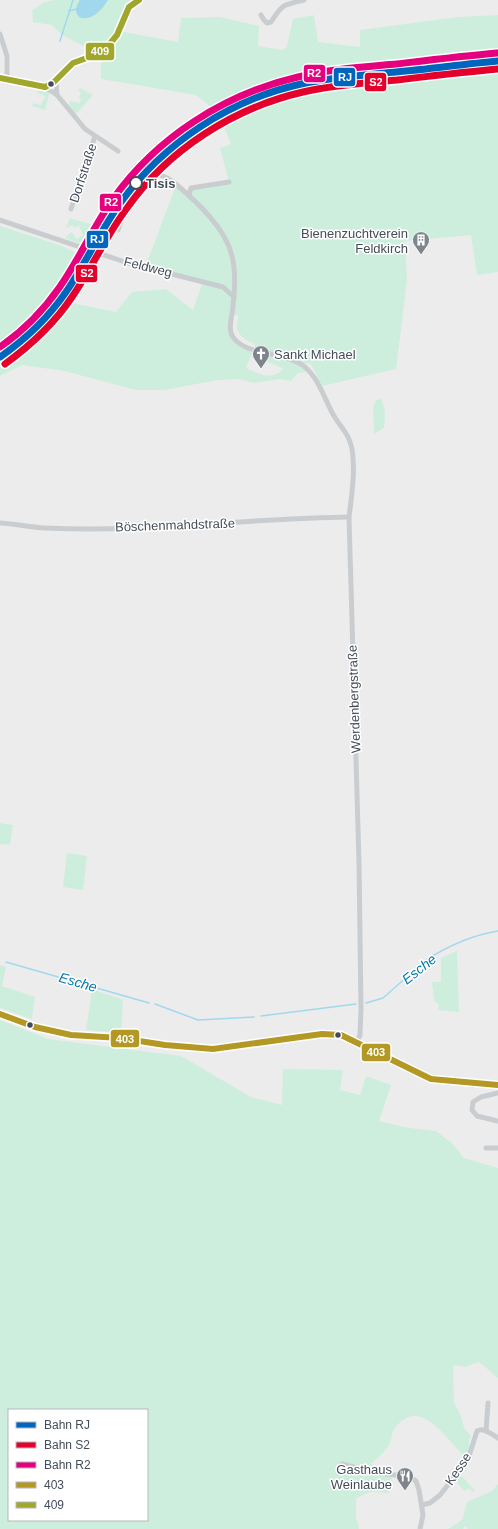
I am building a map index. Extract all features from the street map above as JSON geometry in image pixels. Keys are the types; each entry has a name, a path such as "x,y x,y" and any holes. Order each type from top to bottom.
{"street":[{"path":"45,87 56,81 72,63 93,56 104,49 114,39 125,12 130,5 139,0"},
{"path":"261,15 267,23 272,22 279,10 286,3 304,0"},
{"path":"0,34 7,56 7,79"},
{"name":"Dorfstraße","path":"0,78 45,87 57,95 85,129 118,151"},
{"path":"56,81 57,95"},
{"name":"Dorfstraße","path":"71,209 95,136"},
{"path":"118,230 125,210 132,198 147,181 157,175 162,175 172,180 189,195 210,218 229,248 233,261 234,297"},
{"path":"189,195 192,188 229,182"},
{"name":"Feldweg","path":"0,220 128,263 223,287 234,297"},
{"path":"227,290 234,284"},
{"name":"Werdenbergstraße","path":"234,297 230,330 233,337 241,344 258,352 280,356 299,363 312,374 334,416 348,437 354,461 350,517 361,1001 360,1035 356,1042"},
{"name":"Böschenmahdstraße","path":"0,523 57,528 140,527 350,517"},
{"path":"0,1014 35,1027 71,1035 120,1038 213,1049 322,1034 341,1035 431,1079 498,1085"},
{"path":"498,1093 481,1097 473,1102 472,1110 477,1116 498,1121"},
{"path":"486,1148 498,1148"},
{"path":"488,1403 486,1431 498,1438"},
{"name":"Kesse","path":"422,1505 430,1503 440,1495 468,1458 477,1431 486,1431"},
{"path":"342,1464 372,1472 410,1478 416,1481 422,1505 423,1521 420,1529"}],"green space":[{"path":"54,0 139,0 130,6 119,31 178,42 181,18 220,17 259,26 258,46 283,50 287,46 293,19 314,15 318,42 360,47 360,30 458,17 498,15 498,58 321,77 263,94 234,105 219,114 196,95 101,79 101,55 62,35 52,25 33,22 32,10 45,2"},
{"path":"498,63 498,272 477,275 471,235 405,241 407,280 396,369 322,386 311,364 303,363 306,372 298,373 291,381 280,379 254,383 238,379 218,380 164,390 136,390 64,371 22,365 0,376 0,226 59,245 94,260 72,303 116,312 132,292 166,289 193,310 203,281 146,265 176,185 188,195 192,189 229,182 220,148 231,144 220,117 275,93 289,89 339,81","holes":["233,312 234,315 238,316 238,332 247,341 255,344 255,348 264,354 263,359 283,369 279,373 270,376 246,368 252,353 240,344 229,329"]},
{"path":"38,88 50,92 45,110 32,106 33,103 41,105 45,96 37,93"},
{"path":"80,88 93,95 75,114 68,105 70,101 80,103 81,98 79,98 81,92 78,91"},
{"path":"70,218 96,226 85,245 65,238 72,232 76,239 83,235 79,226 74,228 73,225 66,228"},
{"path":"381,399 383,402 385,417 384,428 374,434 373,408 376,400"},
{"path":"0,823 13,825 10,845 0,844"},
{"path":"67,853 87,856 83,890 63,887"},
{"path":"457,951 459,1012 438,1010 439,1005 434,1000 432,982 441,982 441,958"},
{"path":"0,965 6,967 2,986 35,997 32,1019 0,1008"},
{"path":"92,989 123,1000 121,1033 86,1030"},
{"path":"0,1020 48,1039 181,1056 251,1097 282,1105 283,1069 343,1070 340,1090 360,1095 366,1076 391,1085 379,1121 409,1128 436,1131 452,1143 464,1158 498,1168 498,1378 479,1362 465,1367 453,1365 454,1403 461,1416 464,1428 471,1436 469,1440 469,1448 465,1457 432,1423 422,1418 413,1416 403,1420 393,1431 391,1442 386,1449 371,1464 393,1471 389,1493 371,1492 356,1498 356,1517 359,1529 0,1529"},
{"path":"458,1474 461,1475 475,1491 473,1492 469,1488 464,1491 455,1480"},
{"path":"498,1484 498,1529 468,1529 465,1526 463,1529 448,1529 462,1520 467,1502 492,1491"}],"water":[{"path":"80,0 108,0 103,8 96,14 88,18 83,18 77,15 76,11"}],"waterway":[{"path":"60,41 73,0"},
{"path":"69,11 77,9"},
{"name":"Esche","path":"366,1003 383,998 426,960 443,950 470,938 498,931"},
{"name":"Esche","path":"6,962 149,1003"},
{"name":"Esche","path":"155,1004 198,1020 254,1017"},
{"name":"Esche","path":"261,1016 356,1004"}],"rail line":[{"name":"R2","path":"0,347 25,327 53,296 73,266 113,199 131,177 150,156 195,121 244,95 271,85 310,74 497,53"},
{"name":"RJ","path":"0,357 36,328 52,311 73,281 113,213 138,181 157,161 200,127 249,101 274,91 301,84 348,76 498,61"},
{"name":"S2","path":"5,364 42,334 58,316 79,286 119,219 143,187 182,150 227,120 277,99 303,92 350,84 498,69"}],"transit line":[{"name":"409","path":"45,87 53,83 73,63 95,55 108,46 117,35 129,7 139,0"},
{"name":"409","path":"0,78 45,87"},
{"name":"403","path":"0,1014 35,1027 71,1035 120,1038 165,1045 213,1049 322,1034 341,1035 431,1079 498,1085"}],"place":[{"name":"Tisis","path":"136,183"},
{"name":"Bienenzuchtverein Feldkirch","path":"421,255"},
{"name":"Sankt Michael","path":"261,369"},
{"name":"Gasthaus Weinlaube","path":"405,1491"}]}
